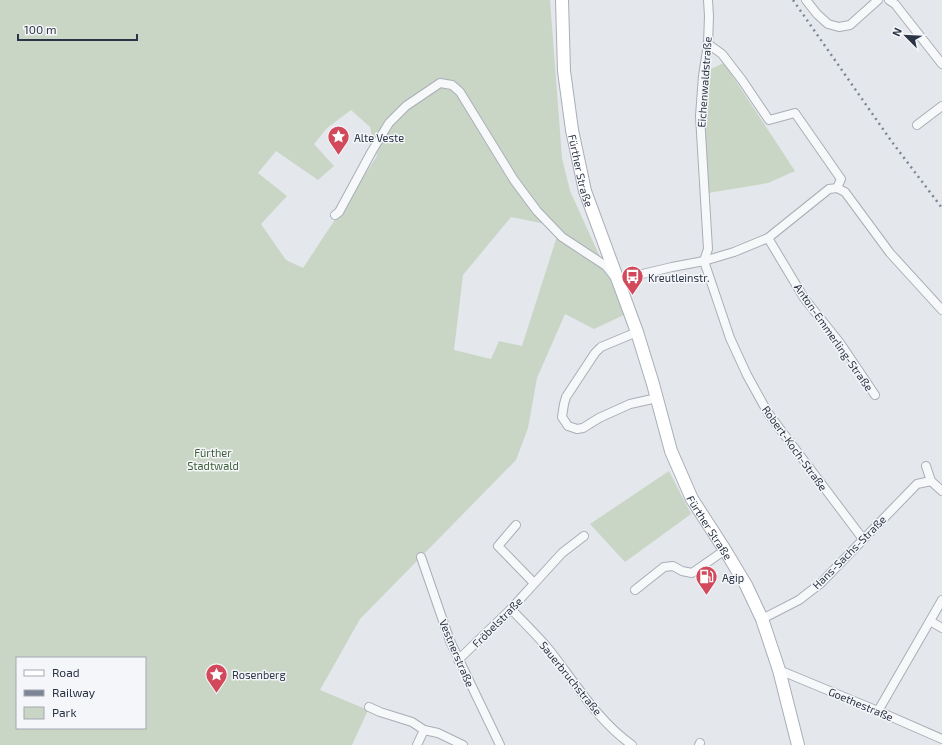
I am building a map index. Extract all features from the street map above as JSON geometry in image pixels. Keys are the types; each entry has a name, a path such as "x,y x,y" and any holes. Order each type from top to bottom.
{"main road":[{"name":"Fürther Straße","path":"562,0 564,71 572,130 585,191 637,332 671,451 692,499 746,585 762,619 779,670 798,745"}],"street":[{"name":"Eichenwaldstraße","path":"705,212 700,116 703,76 708,44 708,0"},
{"path":"806,0 817,14 828,24 839,27 850,25 878,0"},
{"path":"889,0 895,4 942,64"},
{"path":"708,44 722,54 742,80 769,120 795,113 841,179 837,188"},
{"path":"335,215 339,212 372,150 389,123 406,106 440,83 452,85 460,92 478,119 514,180 537,211 562,236 606,266 617,280 672,266 704,261 734,252 768,238 829,189 837,188 845,192 890,253 942,310"},
{"path":"917,125 942,106"},
{"name":"Robert-Koch-Straße","path":"705,212 708,249 704,261 730,338 747,375 768,413 863,539"},
{"name":"Anton-Emmerling-Straße","path":"768,238 804,298 840,343 875,395"},
{"path":"637,332 601,347 595,353 566,397 562,417 568,426 577,429 583,428 599,418 630,404 657,398"},
{"path":"926,466 932,481 942,491"},
{"name":"Hans-Sachs-Straße","path":"762,619 799,600 821,583 917,484 932,481"},
{"path":"516,524 498,546 534,583"},
{"name":"Fröbelstraße","path":"458,660 511,609 562,553 584,536"},
{"path":"634,590 664,567 673,566 682,572 692,573 725,550"},
{"name":"Vestnerstraße","path":"421,557 450,641 500,745"},
{"path":"878,711 942,600"},
{"name":"Sauerbruchstraße","path":"511,609 550,651 593,708 624,740 632,745"},
{"path":"930,621 942,628"},
{"name":"Goethestraße","path":"779,670 942,739"},
{"path":"369,707 412,722 424,730 438,733 463,745"},
{"path":"417,745 424,730"}],"green space":[{"name":"Fürther Stadtwald","path":"0,0 550,0 562,158 570,191 626,314 594,329 565,314 537,378 528,428 516,460 360,619 320,690 368,710 352,745 0,745","holes":["351,110 370,127 377,156 303,268 286,260 261,224 287,196 258,173 276,151 318,180 334,166 314,144 327,128","511,217 560,227 522,346 499,341 491,359 454,350 463,275"]},
{"path":"724,63 795,171 768,183 708,193 704,147 708,70"},
{"path":"669,471 691,514 625,562 590,524"}],"railway":[{"path":"793,0 892,142 942,208"}],"place":[{"name":"Alte Veste","path":"339,156"},
{"name":"Kreutleinstr.","path":"632,296"},
{"name":"Agip","path":"706,596"},
{"name":"Rosenberg","path":"217,694"}]}
